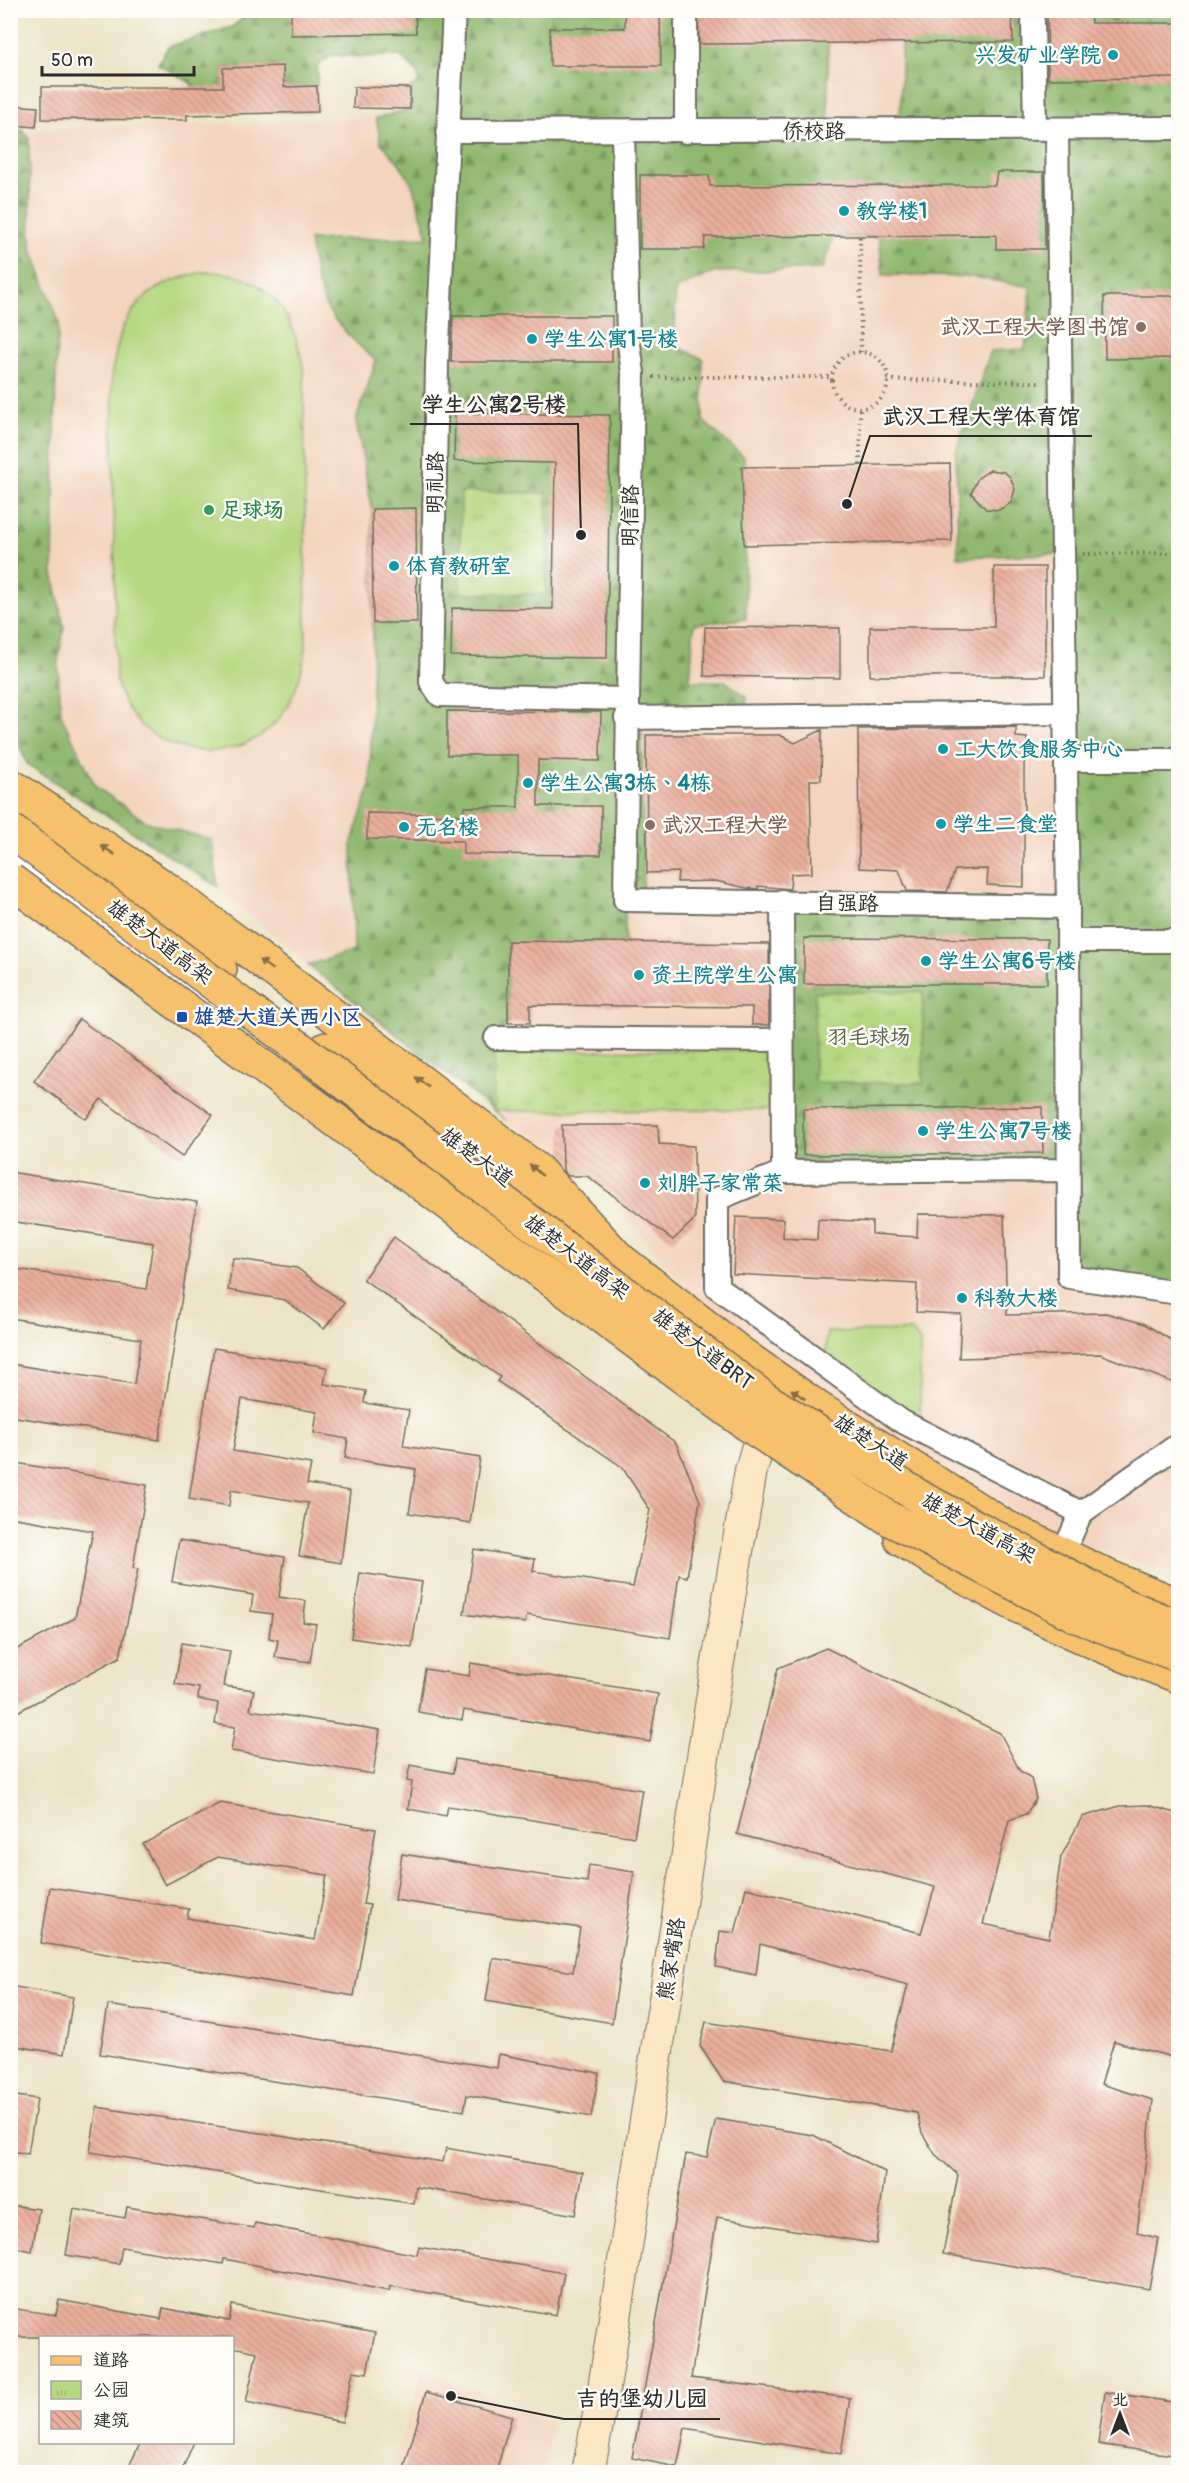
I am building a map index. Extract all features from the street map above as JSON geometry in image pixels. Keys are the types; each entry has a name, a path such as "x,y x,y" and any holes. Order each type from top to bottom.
{"main road":[{"path":"10,785 168,890 537,1170 619,1259"},
{"name":"雄楚大道","path":"10,808 138,904 265,1005 619,1259 740,1353 819,1409 994,1519 1027,1537 1109,1577 1179,1605"},
{"name":"雄楚大道高架","path":"10,830 765,1399 921,1498 1122,1604 1179,1627"},
{"name":"雄楚大道高架","path":"10,880 775,1443 890,1519 1077,1616 1179,1655"},
{"path":"10,899 796,1473 955,1573 1123,1656 1179,1676"},
{"path":"996,1593 1023,1597 1040,1587 1049,1573 1044,1551 1027,1537"}],"street":[{"name":"明礼路","path":"454,10 450,131 437,364 431,682 440,695 627,708"},
{"path":"686,22 686,132"},
{"path":"1034,22 1046,129 1060,383 1068,907 1069,1276 1179,1293"},
{"name":"侨校路","path":"450,131 686,132 1179,128"},
{"name":"明信路","path":"623,132 628,337 633,376 625,900"},
{"path":"627,708 1065,713"},
{"path":"1066,760 1179,760"},
{"name":"自强路","path":"625,900 1068,907"},
{"path":"782,901 783,1172"},
{"path":"1068,941 1179,941"},
{"path":"496,1038 782,1040"},
{"path":"1068,1170 783,1172 717,1199 717,1287 902,1421 1081,1513"},
{"path":"1068,1542 1081,1513 1179,1445"},
{"name":"熊家嘴路","path":"588,2472 604,2388 717,1668 758,1446"}],"lane":[{"path":"10,857 443,1176"},
{"path":"855,1477 932,1523"},
{"path":"1114,1617 1179,1642"}],"path":[{"path":"860,237 861,352"},
{"path":"861,352 873,356 880,362 886,370 888,380 886,389 878,401 860,408 849,406 841,401 835,393 832,377 836,365 843,358 852,353 861,352"},
{"path":"633,376 832,377"},
{"path":"888,380 1060,383"},
{"path":"860,408 860,465"},
{"path":"1063,554 1179,553"}],"shaded area":[{"name":"武汉工程大学","path":"440,11 1178,11 1177,1575 1068,1542 804,1384 697,1305 605,1189 507,1121 308,965 218,887 27,764 22,130 434,116"},
{"path":"423,2369 552,2423 544,2472 392,2472"}],"green space":[{"path":"251,11 828,11 828,130 900,129 902,11 1178,11 1178,1293 1069,1277 1068,1171 783,1172 782,901 1068,907 1062,554 958,557 956,451 991,351 1025,349 1031,287 973,277 883,275 879,237 833,237 822,269 716,272 675,289 675,345 703,359 703,421 744,457 746,619 694,624 690,681 725,681 747,697 745,716 642,718 643,900 625,900 625,942 508,942 508,1023 496,1038 494,1111 308,965 354,951 352,841 370,787 373,623 372,509 356,420 376,361 343,329 323,300 309,240 428,237 412,184 399,163 381,143 376,118 410,109 412,105 410,88 419,82 417,72 400,56 333,55 318,65 317,86 284,87 282,66 223,68 223,88 193,88 191,83 158,64 168,47 232,27"},
{"path":"22,130 29,138 31,247 59,322 56,369 53,573 64,628 58,661 61,715 96,787 147,822 212,840 218,887 27,764 11,725 10,136"},
{"name":"足球场","path":"203,272 228,273 248,280 274,298 290,324 304,371 306,648 303,665 292,698 269,729 253,740 215,751 176,746 157,737 133,716 116,681 112,371 123,327 141,301 168,283"},
{"path":"461,492 547,493 546,594 460,593"},
{"name":"羽毛球场","path":"815,992 923,992 923,1083 814,1082"},
{"path":"769,1050 769,1110 494,1111 494,1051"},
{"path":"912,1331 920,1342 920,1422 825,1357 827,1332"}],"building":[{"path":"291,10 415,10 416,33 291,35"},
{"path":"625,10 660,10 661,66 550,66 550,28 625,28"},
{"path":"698,10 1012,10 1013,42 699,44"},
{"path":"1047,10 1090,10 1091,23 1179,23 1179,78 1048,79"},
{"path":"283,66 284,87 317,86 318,112 187,115 187,120 42,119 42,87 223,87 223,68"},
{"path":"354,87 410,88 410,109 353,108"},
{"path":"10,105 38,107 36,127 10,125"},
{"name":"教学楼1","path":"997,172 1044,172 1045,249 996,249 996,235 705,237 704,249 640,249 640,175 709,175 710,186 995,185"},
{"name":"武汉工程大学图书馆","path":"1104,296 1179,296 1179,358 1105,359"},
{"name":"学生公寓1号楼","path":"453,316 612,316 612,362 451,362"},
{"path":"455,413 610,415 607,658 451,656 452,608 553,609 555,463 454,461"},
{"path":"950,464 952,541 744,545 742,467"},
{"path":"990,470 1004,472 1010,477 1015,489 1011,503 999,510 986,509 971,493 978,478"},
{"name":"体育教研室","path":"416,508 417,623 373,623 372,509"},
{"path":"994,567 1045,567 1045,676 870,676 870,627 994,627"},
{"path":"705,627 840,628 840,678 704,676"},
{"name":"学生公寓3栋、4栋","path":"447,711 601,712 600,761 538,760 538,806 601,806 601,855 463,854 463,841 367,839 367,813 463,815 464,807 518,807 518,755 447,755"},
{"name":"学生二食堂","path":"1016,727 1016,737 1027,738 1027,760 1024,760 1024,887 987,885 988,869 955,870 947,892 907,891 899,870 859,868 858,729"},
{"path":"822,730 821,780 810,780 812,873 791,874 790,889 758,886 758,889 715,881 677,882 678,872 647,873 646,735 780,735 795,743"},
{"name":"学生公寓6号楼","path":"804,938 1047,939 1047,984 804,984"},
{"name":"资土院学生公寓","path":"508,941 769,944 769,1025 752,1025 752,1007 530,1005 530,1023 508,1023"},
{"path":"79,1019 213,1115 182,1157 101,1099 86,1119 34,1081"},
{"name":"学生公寓7号楼","path":"1042,1107 1043,1153 803,1155 803,1109"},
{"name":"刘胖子家常菜","path":"562,1125 658,1125 659,1144 694,1146 695,1219 673,1240 587,1176 568,1176 563,1171"},
{"path":"10,1172 197,1202 159,1440 10,1416 10,1364 134,1384 141,1339 10,1318 10,1268 146,1289 153,1243 10,1221"},
{"name":"科教大楼","path":"918,1214 1004,1215 1007,1315 1106,1313 1145,1324 1179,1345 1179,1385 1100,1354 959,1358 961,1314 916,1312 917,1284 733,1274 736,1217 784,1219 783,1238 817,1240 818,1219 872,1222 872,1234 917,1237"},
{"path":"394,1237 676,1443 700,1501 687,1577 679,1575 670,1638 527,1615 525,1623 464,1614 474,1549 535,1559 533,1571 633,1587 650,1510 622,1467 497,1381 500,1377 363,1279"},
{"path":"233,1258 297,1268 344,1303 324,1329 285,1300 228,1290"},
{"path":"214,1348 327,1367 324,1384 366,1391 364,1403 409,1410 403,1446 480,1458 470,1523 409,1513 416,1469 345,1458 348,1439 314,1433 317,1412 242,1399 233,1451 311,1464 307,1484 350,1491 341,1563 299,1556 308,1503 231,1490 229,1506 189,1499"},
{"path":"10,1462 147,1485 133,1568 138,1569 120,1657 10,1716 10,1653 75,1618 93,1531 10,1517"},
{"path":"179,1540 285,1557 279,1597 306,1601 303,1622 316,1624 310,1662 275,1657 278,1640 269,1638 272,1614 251,1611 253,1595 172,1582"},
{"path":"360,1573 422,1582 412,1647 351,1638"},
{"path":"182,1643 230,1651 224,1686 254,1690 250,1710 380,1730 373,1774 231,1751 235,1727 215,1724 218,1703 198,1699 199,1688 175,1684"},
{"path":"826,1648 1000,1733 1020,1771 1031,1778 1036,1799 1026,1814 1009,1820 983,1924 1049,1938 1061,1857 1082,1817 1120,1806 1148,1805 1179,1814 1179,2059 1114,2041 1101,2084 1153,2100 1137,2233 1158,2238 1149,2289 943,2254 958,2175 935,2154 922,2133 917,2113 723,2081 700,2046 706,2022 891,2051 908,1985 760,1944 756,1975 716,1967 720,1931 735,1933 746,1888 921,1933 935,1887 737,1834 778,1668"},
{"path":"471,1663 658,1694 650,1742 464,1710 462,1720 418,1712 425,1669 469,1676"},
{"path":"455,1759 642,1790 634,1837 448,1806 446,1816 408,1809 412,1782 407,1781 410,1765 453,1773"},
{"path":"220,1803 376,1829 363,1904 370,1905 354,1996 41,1943 50,1887 189,1909 187,1918 315,1940 327,1875 218,1857 165,1885 143,1844"},
{"path":"402,1854 587,1882 589,1865 634,1872 612,2023 486,2001 493,1958 573,1972 580,1928 395,1900"},
{"path":"10,1986 73,1997 64,2054 10,2045"},
{"path":"108,2005 497,2068 499,2054 599,2073 591,2117 467,2095 464,2111 100,2054"},
{"path":"10,2095 37,2099 28,2154 10,2151"},
{"path":"97,2107 443,2162 446,2148 583,2172 575,2215 416,2187 414,2204 90,2152"},
{"path":"716,2119 813,2135 885,2172 876,2244 717,2217 691,2378 850,2398 841,2454 685,2428 677,2467 632,2458 686,2154 707,2157"},
{"path":"10,2205 39,2209 32,2251 10,2247"},
{"path":"127,2207 254,2228 255,2223 417,2255 419,2247 564,2273 556,2315 390,2286 389,2291 224,2259 223,2264 122,2247 119,2264 66,2255 74,2209 125,2218"},
{"path":"59,2300 161,2319 163,2308 229,2321 232,2305 375,2333 367,2373 353,2371 342,2422 246,2402 257,2352 234,2347 234,2336 10,2337 10,2308 56,2315"},
{"path":"426,2392 512,2416 496,2472 403,2472"},
{"path":"1105,2392 1179,2403 1179,2456 1098,2444"},
{"path":"140,2444 193,2444 181,2472 126,2472"}],"place":[{"name":"兴发矿业学院","path":"1113,55"},
{"name":"教学楼1","path":"844,211"},
{"name":"武汉工程大学图书馆","path":"1141,327"},
{"name":"学生公寓1号楼","path":"532,339"},
{"name":"武汉工程大学体育馆","path":"847,504"},
{"name":"足球场","path":"209,510"},
{"name":"学生公寓2号楼","path":"581,535"},
{"name":"体育教研室","path":"394,566"},
{"name":"工大饮食服务中心","path":"943,749"},
{"name":"学生公寓3栋、4栋","path":"528,783"},
{"name":"学生二食堂","path":"941,824"},
{"name":"武汉工程大学","path":"650,825"},
{"name":"无名楼","path":"404,827"},
{"name":"学生公寓6号楼","path":"926,961"},
{"name":"资土院学生公寓","path":"639,975"},
{"name":"雄楚大道关西小区","path":"182,1017"},
{"name":"学生公寓7号楼","path":"923,1131"},
{"name":"刘胖子家常菜","path":"645,1183"},
{"name":"科教大楼","path":"962,1298"},
{"name":"吉的堡幼儿园","path":"451,2396"}]}
